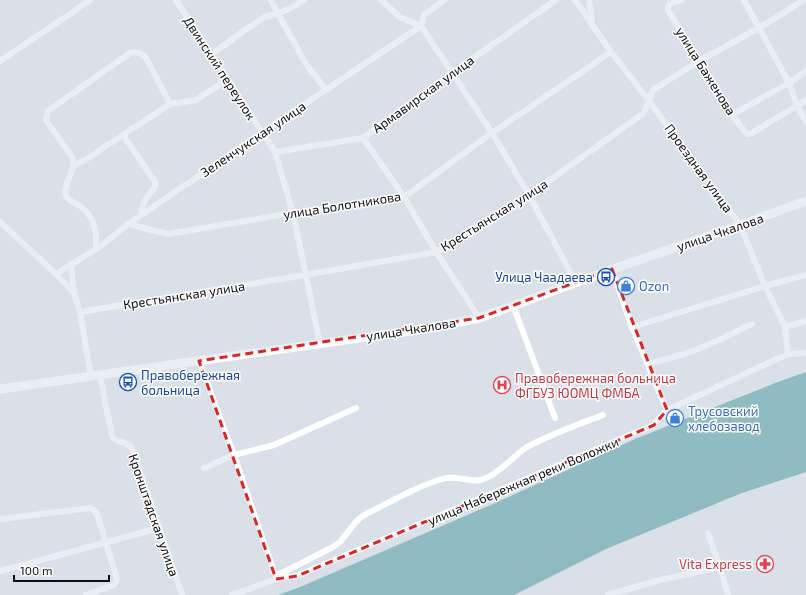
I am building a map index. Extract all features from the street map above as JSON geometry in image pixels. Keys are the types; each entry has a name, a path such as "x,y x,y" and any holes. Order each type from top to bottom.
{"main road":[{"name":"улица Чкалова","path":"0,390 424,329 479,318 612,269 806,201"}],"street":[{"path":"0,62 90,0"},
{"name":"Двинский переулок","path":"176,0 275,152 293,213 320,344"},
{"path":"272,0 277,12 306,64 326,90"},
{"path":"211,55 245,30 266,17 277,12 282,12 304,0"},
{"path":"381,0 400,17 421,26 492,133 529,196 576,283"},
{"name":"Зеленчукская улица","path":"56,274 96,249 141,215 421,26 425,14 445,0"},
{"name":"Армавирская улица","path":"275,152 363,138 556,0"},
{"name":"Проездная улица","path":"575,0 611,52 740,225 765,286 785,327 788,354"},
{"path":"589,0 592,25"},
{"name":"улица Баженова","path":"682,0 671,3 668,6 668,10 732,115 745,132 748,134 752,133 797,106"},
{"path":"744,0 789,83 797,106 806,122"},
{"name":"Крестьянская улица","path":"80,312 436,252 529,196 644,113 653,90 699,61 759,28 804,0"},
{"path":"96,249 95,231 90,218 85,210 69,200 65,194 65,189 74,165 72,157 46,120 46,114 49,110 130,53 135,52 140,53 146,58 170,104"},
{"name":"улица Болотникова","path":"128,224 168,234 293,213 404,197 492,133 611,52"},
{"path":"732,115 789,83 806,71"},
{"path":"74,165 85,160 170,104 196,100 228,79"},
{"path":"797,106 806,100"},
{"path":"123,135 156,182 142,206 141,215"},
{"path":"363,138 404,197 436,252 479,318"},
{"path":"0,222 56,274 74,293"},
{"path":"71,264 74,293"},
{"path":"612,269 632,327 671,422"},
{"path":"632,327 765,286 806,275"},
{"name":"Кронштадская улица","path":"74,293 112,436 117,441 127,443 132,448 182,595"},
{"path":"514,305 554,418"},
{"path":"785,327 806,321"},
{"path":"648,364 697,350 752,324"},
{"name":"улица Набережная реки Воложки","path":"232,595 276,577 297,576 654,425 667,410 788,354 806,353"},
{"path":"199,361 234,455 276,577 333,547 340,542 361,517 405,493 446,478 461,478 470,481 484,479 492,475 526,448 564,430 603,415"},
{"path":"204,468 234,455 274,445 356,408"},
{"path":"0,519 90,508 94,510 97,514 117,581 114,584 86,595"},
{"path":"0,570 159,528"},
{"path":"708,533 728,595"},
{"path":"608,595 627,592 678,576 720,567"}],"highlighted area":[{"path":"612,269 667,410 654,425 297,576 276,579 199,361 479,318"}],"water":[{"path":"806,372 806,472 742,493 606,549 514,595 278,595 300,587 493,504 635,439"}],"place":[{"name":"Улица Чаадаева","path":"606,277"},
{"name":"Ozon","path":"626,286"},
{"name":"Правобережная больница","path":"128,382"},
{"name":"Правобережная больница ФГБУЗ ЮОМЦ ФМБА","path":"502,385"},
{"name":"Трусовский хлебозавод","path":"675,418"},
{"name":"Vita Express","path":"765,564"}]}
